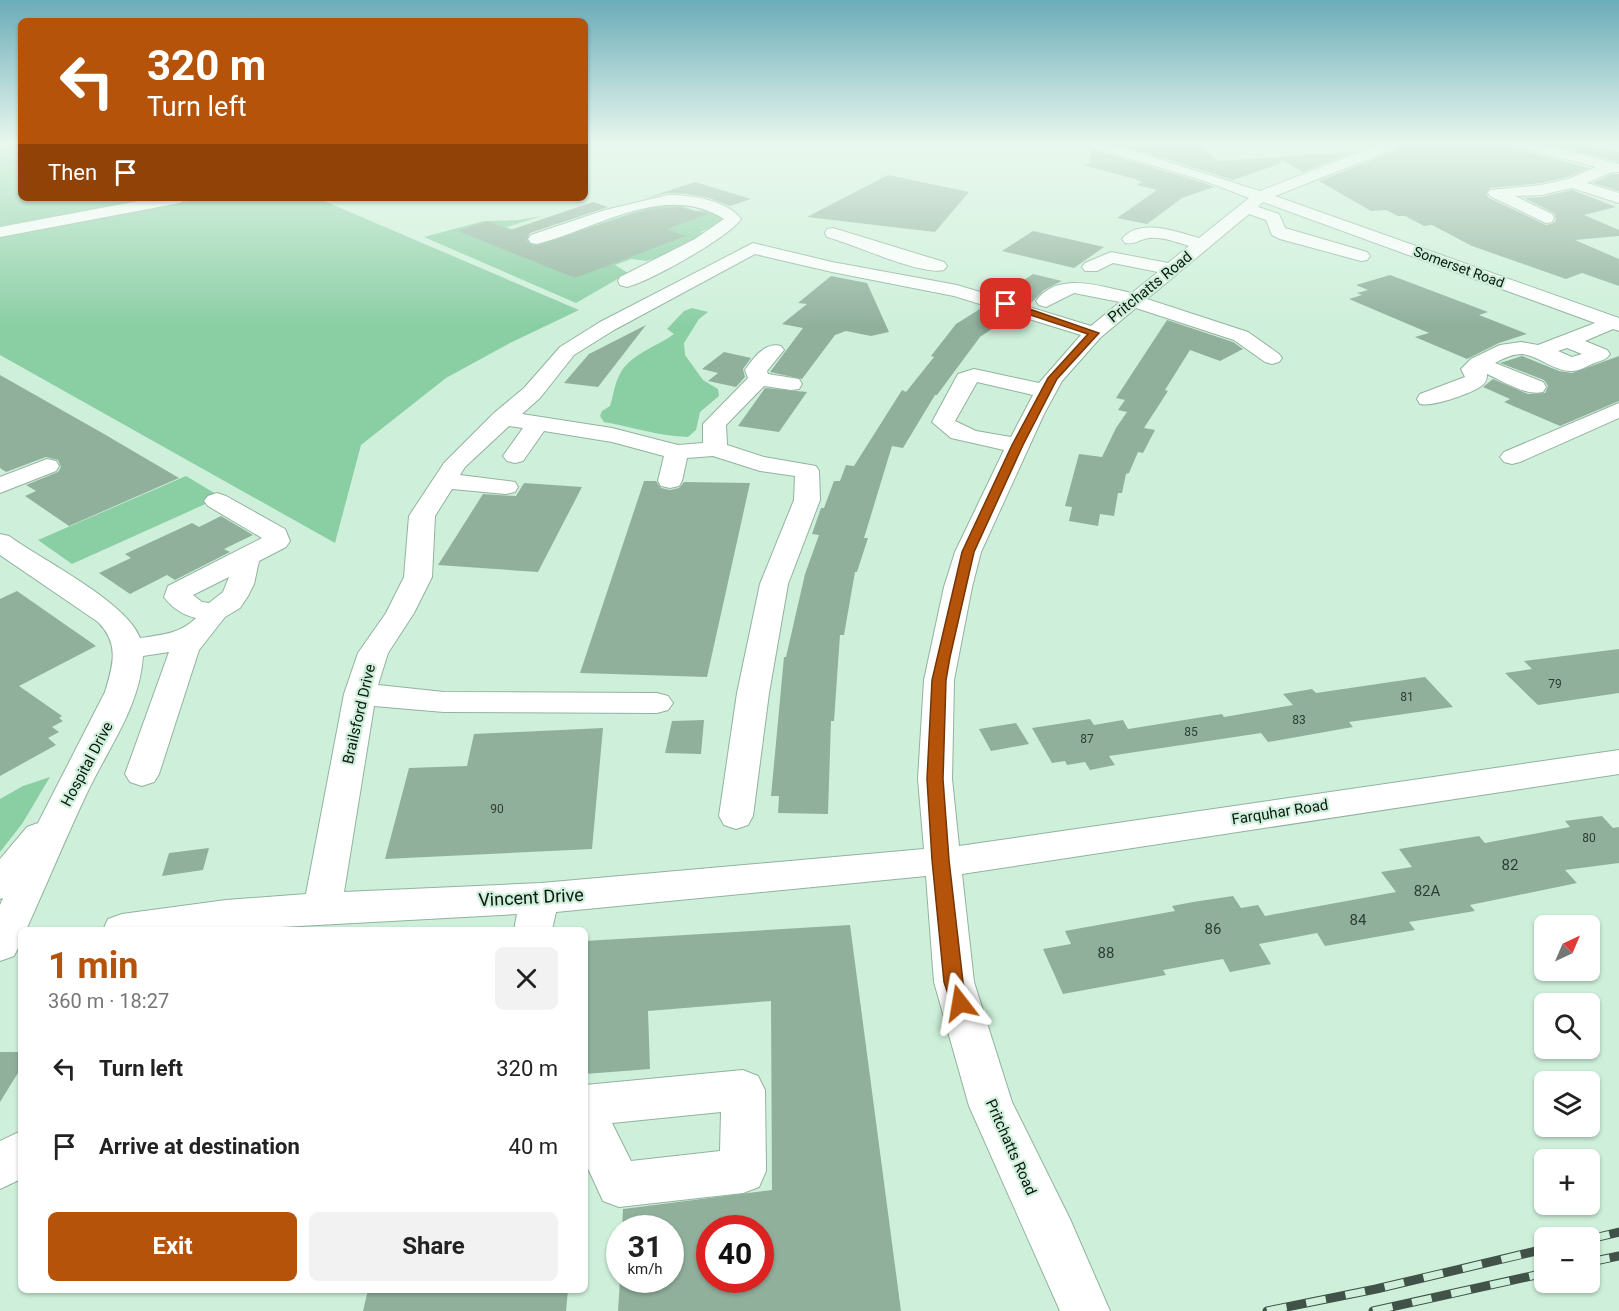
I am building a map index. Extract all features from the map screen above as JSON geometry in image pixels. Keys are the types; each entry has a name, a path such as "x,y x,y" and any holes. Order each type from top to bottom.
{"street":[{"path":"0,232 147,204"},
{"path":"537,239 646,204"},
{"path":"627,272 646,270 731,225 734,219 729,214 697,204"},
{"name":"Pritchatts Road","path":"1082,1303 991,1106 954,982 940,860 935,779 939,680 958,587 968,552 1018,445 1053,378 1094,333 1250,204"},
{"path":"1256,204 1273,217 1278,231 1286,235 1361,256"},
{"name":"Somerset Road","path":"1259,204 1616,324"},
{"path":"1518,204 1546,218"},
{"path":"799,258 833,233 850,217"},
{"path":"833,233 859,239 911,261 938,266"},
{"path":"1131,239 1138,234 1155,233 1202,244"},
{"path":"714,235 753,248 957,291 1094,333"},
{"name":"Brailsford Drive","path":"324,906 360,694 373,653 400,613 418,577 422,516 444,481 456,463 502,418 532,393 567,351 640,308 753,248"},
{"path":"1091,267 1111,256 1172,269"},
{"path":"1046,301 1069,288 1082,288 1134,300 1241,336 1272,358"},
{"path":"1004,326 1028,311"},
{"path":"1540,351 1616,324"},
{"path":"1428,399 1473,382 1476,374 1472,369 1478,363 1507,349 1521,348 1540,351 1571,365 1600,354 1566,340"},
{"path":"759,379 756,370 774,350"},
{"path":"1478,363 1535,387"},
{"path":"1018,445 962,435 949,429 943,423 966,379 974,375 1045,391"},
{"path":"759,379 791,384"},
{"path":"715,449 714,424 759,379"},
{"path":"1512,458 1619,410"},
{"path":"502,418 604,432 677,452 715,449 760,464 807,471 807,500 784,552 774,584 753,693 736,816"},
{"path":"515,456 538,424"},
{"path":"670,481 677,452"},
{"path":"0,486 47,466"},
{"path":"444,481 506,487"},
{"path":"214,612 189,606 178,597 178,592 194,582 273,545 278,539 276,535 217,501"},
{"path":"0,542 115,622 124,634 129,648 193,638"},
{"path":"142,774 185,648 205,629 214,612 237,596 246,559"},
{"name":"Hospital Drive","path":"0,885 33,844 60,817 71,789 112,717 129,660 129,648"},
{"path":"360,694 444,702 657,704"},
{"name":"Farquhar Road","path":"940,860 970,860 1619,762"},
{"path":"0,945 60,817"},
{"name":"Vincent Drive","path":"154,927 324,906 536,914 940,860"},
{"path":"0,955 18,952"},
{"path":"588,1105 743,1090 743,1171 619,1185 588,1120"},
{"path":"0,1167 18,1155"}],"green space":[{"path":"0,204 118,204 0,226"},
{"path":"172,204 331,204 579,310 510,343 446,378 361,445 335,543 0,355 0,236"},
{"path":"659,204 680,205 695,211 711,212 725,220 718,227 713,226 701,232 707,234 659,257 647,261 631,259 615,265 628,273 576,303 424,237 484,221 518,220 542,216 507,227 543,242"},
{"path":"692,308 708,312 699,319 684,343 685,355 703,380 718,389 719,396 700,412 696,430 688,437 604,422 600,416 602,411 610,406 622,370 635,357 674,334 667,329 684,311"},
{"path":"186,476 221,497 72,564 38,540"},
{"path":"50,777 22,824 0,852 0,799 23,786"}],"building":[{"path":"587,204 608,207 530,233 526,240 531,245 538,246 631,214 655,209 678,207 708,214 666,229 686,236 575,278 458,231 488,221 510,230"},
{"path":"832,204 959,204 935,232 807,217"},
{"path":"1137,204 1174,204 1147,224 1117,218"},
{"path":"1359,204 1502,204 1546,225 1554,223 1556,219 1554,213 1536,204 1609,204 1616,207 1584,215 1619,230 1619,236 1575,240 1619,259 1619,286 1582,273 1566,279 1472,246 1432,225 1424,226 1405,216 1398,216 1386,210 1371,211"},
{"path":"1033,231 1104,247 1074,268 1002,251"},
{"path":"1033,274 1062,281 1044,290 1029,305 1000,296"},
{"path":"1390,275 1488,312 1479,315 1527,334 1499,343 1467,359 1415,337 1429,333 1349,299 1362,295 1357,293 1368,290 1356,285"},
{"path":"831,276 867,283 889,332 871,336 846,331 835,335 802,379 770,372 803,328 782,324 807,304 798,303"},
{"path":"983,307 1011,316 980,337 935,395 903,448 892,446 864,538 868,538 857,572 855,572 844,635 840,635 834,721 831,721 828,814 778,813 779,796 771,796 784,657 786,657 805,574 819,535 812,534 821,508 824,508 834,481 840,481 846,465 854,466 902,390 906,392 934,357 931,356 956,324"},
{"path":"1167,320 1233,342 1243,349 1220,361 1190,350 1165,390 1168,391 1144,428 1155,430 1143,453 1138,452 1129,473 1126,474 1122,493 1118,493 1114,516 1100,514 1098,526 1069,521 1072,507 1065,506 1079,454 1102,457 1116,428 1127,412 1118,410 1125,400 1116,398"},
{"path":"646,325 598,387 564,383 589,354"},
{"path":"724,352 751,358 743,369 745,377 736,387 708,381 718,373 702,369"},
{"path":"1522,356 1559,371 1572,373 1619,356 1619,401 1560,426 1504,402 1510,399 1483,387 1493,379 1528,394 1545,393 1548,386 1544,380 1500,363"},
{"path":"0,375 179,478 69,526 25,496 36,491 26,485 58,472 61,467 58,460 46,457 6,472 0,468"},
{"path":"765,388 807,392 779,432 738,426"},
{"path":"644,481 656,481 661,488 670,490 679,488 684,482 750,483 707,677 580,673"},
{"path":"524,483 582,487 538,572 438,565 483,494 516,496"},
{"path":"221,516 253,535 224,549 230,552 175,580 167,575 130,594 99,573 131,558 125,554 192,523 199,527"},
{"path":"17,591 96,646 19,686 62,716 59,718 63,721 52,727 59,732 48,738 56,745 0,776 0,599"},
{"path":"1619,649 1619,693 1538,705 1505,673 1532,669 1524,661"},
{"path":"1425,677 1453,707 1349,722 1353,727 1268,742 1261,733 1109,756 1115,765 1090,770 1085,762 1067,765 1065,761 1052,763 1032,728 1090,719 1094,725 1123,720 1128,729 1222,714 1224,717 1293,705 1283,694 1312,689 1316,693"},
{"path":"704,720 701,754 665,753 672,721"},
{"path":"1016,723 1029,744 991,751 979,729"},
{"path":"603,728 592,849 385,859 409,768 467,766 474,734"},
{"path":"1602,816 1613,828 1619,827 1619,863 1565,870 1577,883 1470,905 1475,911 1409,922 1415,930 1325,946 1317,933 1259,944 1271,964 1230,972 1223,959 1163,970 1166,975 1063,994 1043,949 1071,944 1065,931 1175,911 1172,906 1193,902 1233,896 1241,908 1258,905 1265,916 1396,892 1381,872 1412,867 1399,849 1479,836 1485,843 1570,827 1565,821"},
{"path":"209,848 203,870 162,876 169,853"},
{"path":"850,925 901,1311 618,1311 619,1293 684,1293 684,1215 623,1215 623,1209 772,1190 771,1001 648,1011 650,1069 588,1074 588,941"},
{"path":"0,1052 18,1052 18,1073 0,1102"},
{"path":"367,1293 568,1293 566,1311 363,1311"}],"railway":[{"path":"1600,1237 1619,1232"},
{"path":"1267,1311 1376,1289 1534,1252"},
{"path":"1600,1260 1619,1256"},
{"path":"1373,1311 1534,1275"}],"route":[{"path":"960,1003 954,982 940,860 935,779 939,680 958,587 968,552 1033,414 1053,378 1094,333 1006,304"}]}
